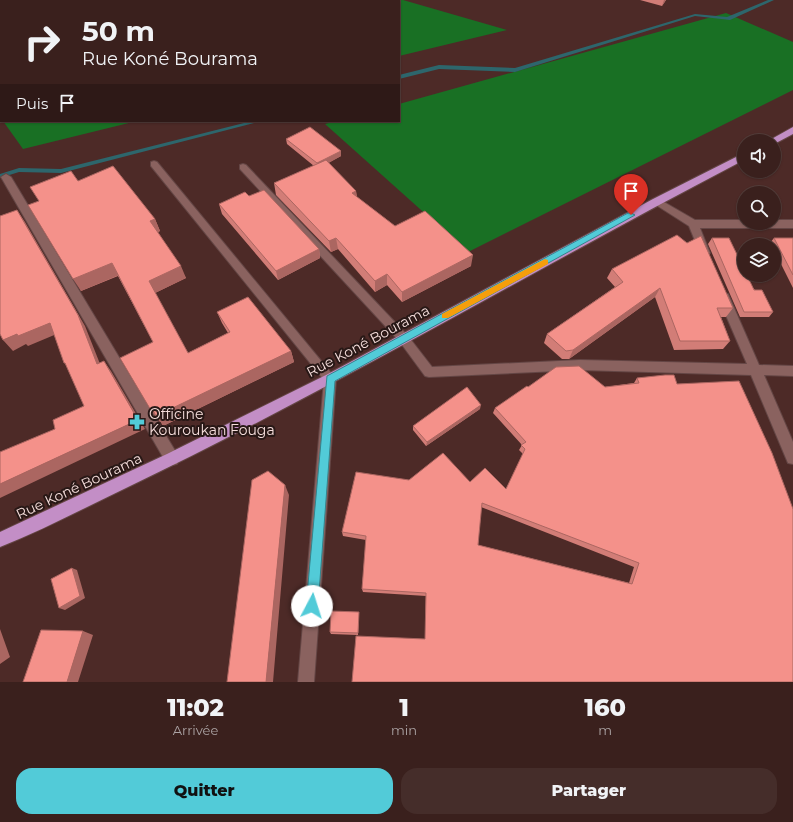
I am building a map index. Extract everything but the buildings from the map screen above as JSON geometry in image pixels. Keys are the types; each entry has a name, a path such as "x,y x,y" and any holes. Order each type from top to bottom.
{"highway":[{"path":"781,137 793,130"},
{"name":"Rue Koné Bourama","path":"0,540 172,459 330,379 657,201 737,160"}],"street":[{"path":"154,164 330,379 306,682"},
{"path":"243,167 404,339 429,372 580,365 756,372 793,371"},
{"path":"6,177 172,459"},
{"path":"657,201 693,224 793,224"},
{"path":"693,224 711,266"},
{"path":"720,287 793,458"}],"green space":[{"path":"400,0 403,0 507,30 400,56"},
{"path":"726,13 793,42 793,90 468,252 325,124 332,122 400,122 400,104"},
{"path":"4,122 133,122 23,149"}],"waterway":[{"path":"400,77 439,67 515,70 695,15 728,19 772,0"},
{"path":"0,176 19,170 61,171 255,122"}],"slow traffic":[{"path":"445,316 545,262"}],"place":[{"name":"Officine Kouroukan Fouga","path":"137,422"}],"route":[{"path":"312,606 330,379 631,215"}]}
